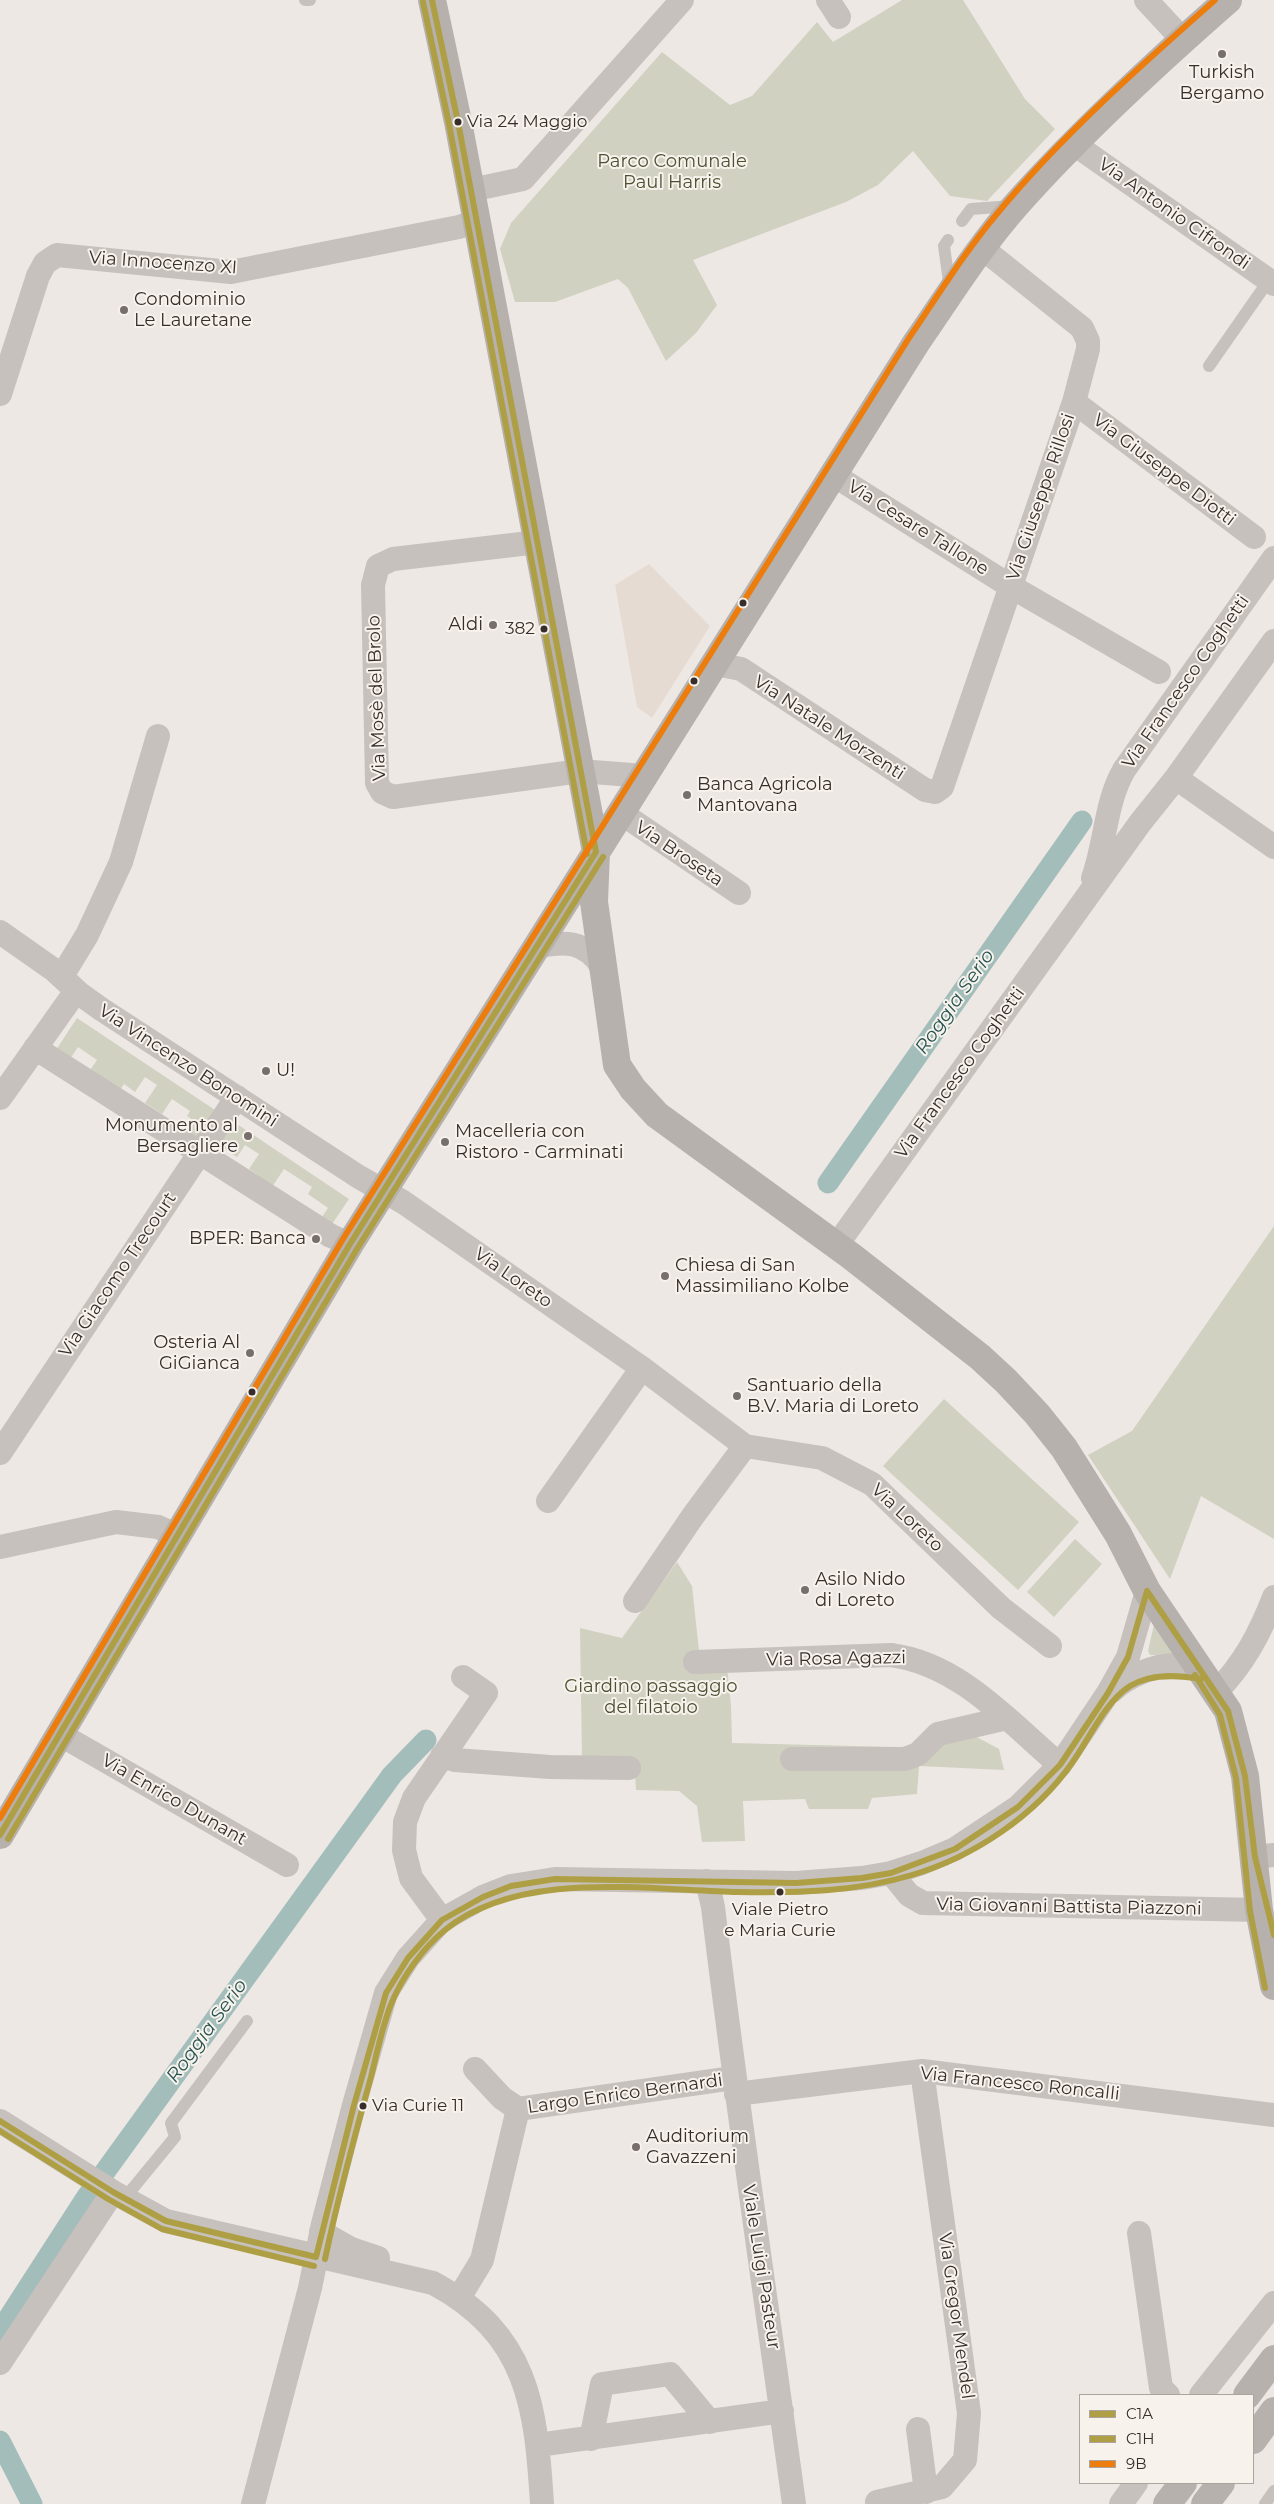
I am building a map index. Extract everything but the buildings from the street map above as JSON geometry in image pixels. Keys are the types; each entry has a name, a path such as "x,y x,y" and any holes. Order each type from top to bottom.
{"street":[{"path":"432,0 471,190 596,852 594,902 617,1065 633,1090 656,1115 836,1246 980,1357 1006,1380 1037,1414 1064,1448 1118,1534 1147,1591 1228,1711 1265,1856 1274,1986"},
{"path":"471,190 523,179 682,0"},
{"path":"1146,0 1184,41"},
{"name":"Via Broseta","path":"0,1836 350,1244 715,664 832,474 951,292 1015,206 1074,144 1228,0"},
{"name":"Via Antonio Cifrondi","path":"1074,144 1272,282"},
{"name":"Via Innocenzo XI","path":"0,394 38,276 45,263 57,255 231,272 459,227 476,221"},
{"name":"Via Giuseppe Rillosi","path":"942,787 1074,402 1088,350 1086,334 1082,328 982,248"},
{"name":"Via Giuseppe Diotti","path":"1074,402 1254,537"},
{"name":"Via Cesare Tallone","path":"832,474 1010,586 1159,672"},
{"name":"Via Mosè del Brolo","path":"538,542 393,559 378,566 373,585 377,783 382,792 393,797 580,771"},
{"name":"Via Francesco Coghetti","path":"1084,902 1101,854 1109,803 1114,787 1124,770 1274,558"},
{"name":"Via Francesco Coghetti","path":"836,1246 1140,823 1176,778 1274,641"},
{"name":"Via Natale Morzenti","path":"715,664 741,669 925,790 935,792 942,787"},
{"path":"0,1098 35,1048 69,983 87,936 121,862 158,736"},
{"path":"580,771 644,776"},
{"path":"1176,778 1274,847"},
{"path":"1109,812 1140,823"},
{"name":"Via Broseta","path":"621,813 739,893"},
{"name":"Via Vincenzo Bonomini","path":"0,932 69,983 237,1097 383,1191"},
{"path":"536,946 552,943 576,943 597,959 602,967"},
{"path":"35,1048 331,1236 350,1244"},
{"name":"Via Giacomo Trecourt","path":"0,1454 237,1097"},
{"name":"Via Loreto","path":"383,1191 642,1368 745,1446 822,1458 872,1484 1001,1608 1050,1646"},
{"path":"548,1501 642,1368"},
{"path":"635,1601 693,1516 745,1446"},
{"path":"0,1547 116,1522 158,1527 178,1536"},
{"path":"253,2504 354,2105 386,1993 408,1958 442,1920 483,1897 511,1886 555,1879 796,1883 862,1878 891,1873 922,1863 955,1849 987,1830 1018,1807 1060,1765 1108,1693 1128,1657 1147,1591"},
{"path":"1108,1693 1125,1678 1174,1665 1209,1681 1236,1671 1257,1638 1270,1622 1274,1597"},
{"name":"Via Rosa Agazzi","path":"695,1662 891,1655 914,1658 938,1669 978,1695 1060,1765"},
{"path":"442,1920 411,1878 404,1850 405,1822 414,1798 486,1693 463,1677"},
{"path":"792,1759 905,1759 918,1754 938,1734 1007,1718"},
{"name":"Via Enrico Dunant","path":"61,1735 287,1865"},
{"path":"442,1756 456,1760 550,1767 629,1768"},
{"name":"Via Giovanni Battista Piazzoni","path":"891,1873 909,1895 923,1903 1270,1925"},
{"name":"Viale Luigi Pasteur","path":"707,1881 713,1907 735,2086 794,2504"},
{"name":"Largo Enrico Bernardi","path":"475,2069 502,2098 518,2110 735,2086"},
{"name":"Via Francesco Roncalli","path":"735,2086 922,2071 1274,2115"},
{"name":"Via Gregor Mendel","path":"877,2502 942,2487 965,2460 969,2412 922,2071"},
{"name":"Largo Enrico Bernardi","path":"459,2298 482,2260 518,2110"},
{"path":"0,2121 87,2177 166,2221 433,2283"},
{"path":"0,2363 118,2195"},
{"path":"321,2232 368,2255 415,2268 433,2283 459,2298 491,2325 513,2357 528,2392 538,2445 542,2504"},
{"path":"1139,2233 1161,2388 1167,2394"},
{"path":"1202,2394 1274,2303"},
{"path":"1248,2394 1274,2359"},
{"path":"591,2439 602,2384 670,2374 710,2422"},
{"path":"1254,2439 1274,2411"},
{"path":"538,2445 782,2412"},
{"path":"1254,2439 1274,2424"},
{"path":"918,2430 926,2492"},
{"path":"1121,2504 1135,2484"},
{"path":"1167,2504 1182,2484"},
{"path":"1205,2504 1220,2484"}],"lane":[{"path":"305,0 310,0"},
{"path":"962,221 971,209 1015,206"},
{"path":"948,240 944,246 951,292"},
{"path":"1209,366 1272,282"},
{"path":"118,2195 175,2137 171,2123 247,2020"},
{"path":"1264,2504 1274,2491"}],"green space":[{"name":"Parco Comunale Paul Harris","path":"902,0 963,0 1025,99 1055,129 987,201 950,196 913,151 878,185 846,202 693,260 717,305 696,333 666,361 628,288 618,279 555,302 515,302 500,249 511,223 662,52 730,105 752,96 817,22 833,42"},
{"path":"77,1018 218,1112 197,1143 186,1136 195,1122 187,1116 190,1111 172,1099 162,1114 145,1103 157,1085 145,1077 135,1092 124,1084 117,1095 90,1070 97,1060 78,1047 70,1059 56,1050"},
{"path":"234,1122 349,1199 330,1227 320,1220 328,1208 308,1194 312,1187 284,1169 270,1190 256,1181 259,1176 249,1169 259,1154 245,1145 237,1157 219,1145"},
{"path":"1274,1226 1274,1539 1201,1496 1170,1579 1088,1455 1132,1431"},
{"path":"944,1399 1079,1522 1018,1590 883,1466"},
{"path":"1075,1539 1102,1564 1054,1617 1027,1592"},
{"name":"Giardino passaggio del filatoio","path":"677,1562 692,1586 699,1651 727,1666 732,1743 938,1748 945,1720 999,1749 1004,1770 919,1766 917,1794 872,1798 868,1809 809,1809 805,1799 743,1801 745,1841 702,1842 697,1806 679,1791 636,1790 634,1760 582,1758 580,1628 622,1638"},
{"path":"1155,1620 1177,1655 1150,1655 1148,1651"}],"shaded area":[{"path":"649,564 710,626 652,718 637,707 615,585"}],"waterway":[{"name":"Roggia Serio","path":"828,1183 1082,821"},
{"name":"Roggia Serio","path":"0,2331 86,2198 392,1775 426,1740"},
{"name":"Roggia Serio","path":"0,2441 32,2504"}],"transit line":[{"name":"C1A","path":"432,0 458,122 596,852"},
{"name":"9B","path":"0,1818 343,1239 909,338 951,275 996,215 1047,158 1101,103 1215,0"},
{"name":"C1H","path":"423,2 449,124 587,854"},
{"name":"C1A","path":"0,1835 350,1244 596,852"},
{"name":"C1H","path":"8,1839 357,1249 603,857"},
{"name":"C1A","path":"1147,1591 1228,1711 1245,1776 1255,1857 1274,1935"},
{"name":"C1A","path":"316,2257 354,2105 386,1993 408,1958 442,1920 483,1897 511,1886 555,1879 796,1883 862,1878 891,1873 955,1849 1018,1807 1060,1765 1108,1693 1128,1657 1147,1591"},
{"name":"C1H","path":"1195,1675 1220,1715 1236,1778 1250,1911 1265,1988"},
{"name":"C1H","path":"325,2259 346,2168 388,2011 402,1982 414,1963 445,1930 475,1911 510,1898 547,1891 586,1887 625,1887 738,1892 804,1892 869,1885 912,1875 935,1867 980,1846 1021,1817 1057,1782 1072,1763 1105,1711 1130,1686 1147,1679 1165,1676 1201,1679"},
{"name":"C1A","path":"0,2121 113,2192 166,2221 316,2257"},
{"name":"C1H","path":"0,2131 108,2199 162,2229 314,2266"}],"place":[{"name":"Turkish Bergamo","path":"1222,54"},
{"name":"Via 24 Maggio","path":"458,122"},
{"name":"Condominio Le Lauretane","path":"124,310"},
{"name":"Aldi","path":"493,625"},
{"name":"382","path":"544,629"},
{"name":"Banca Agricola Mantovana","path":"687,795"},
{"name":"U!","path":"266,1071"},
{"name":"Monumento al Bersagliere","path":"248,1136"},
{"name":"Macelleria con Ristoro - Carminati","path":"445,1142"},
{"name":"BPER: Banca","path":"316,1239"},
{"name":"Chiesa di San Massimiliano Kolbe","path":"665,1276"},
{"name":"Osteria Al GiGianca","path":"250,1353"},
{"name":"Santuario della B.V. Maria di Loreto","path":"737,1396"},
{"name":"Asilo Nido di Loreto","path":"805,1590"},
{"name":"Viale Pietro e Maria Curie","path":"780,1892"},
{"name":"Via Curie 11","path":"363,2106"},
{"name":"Auditorium Gavazzeni","path":"636,2147"}]}
